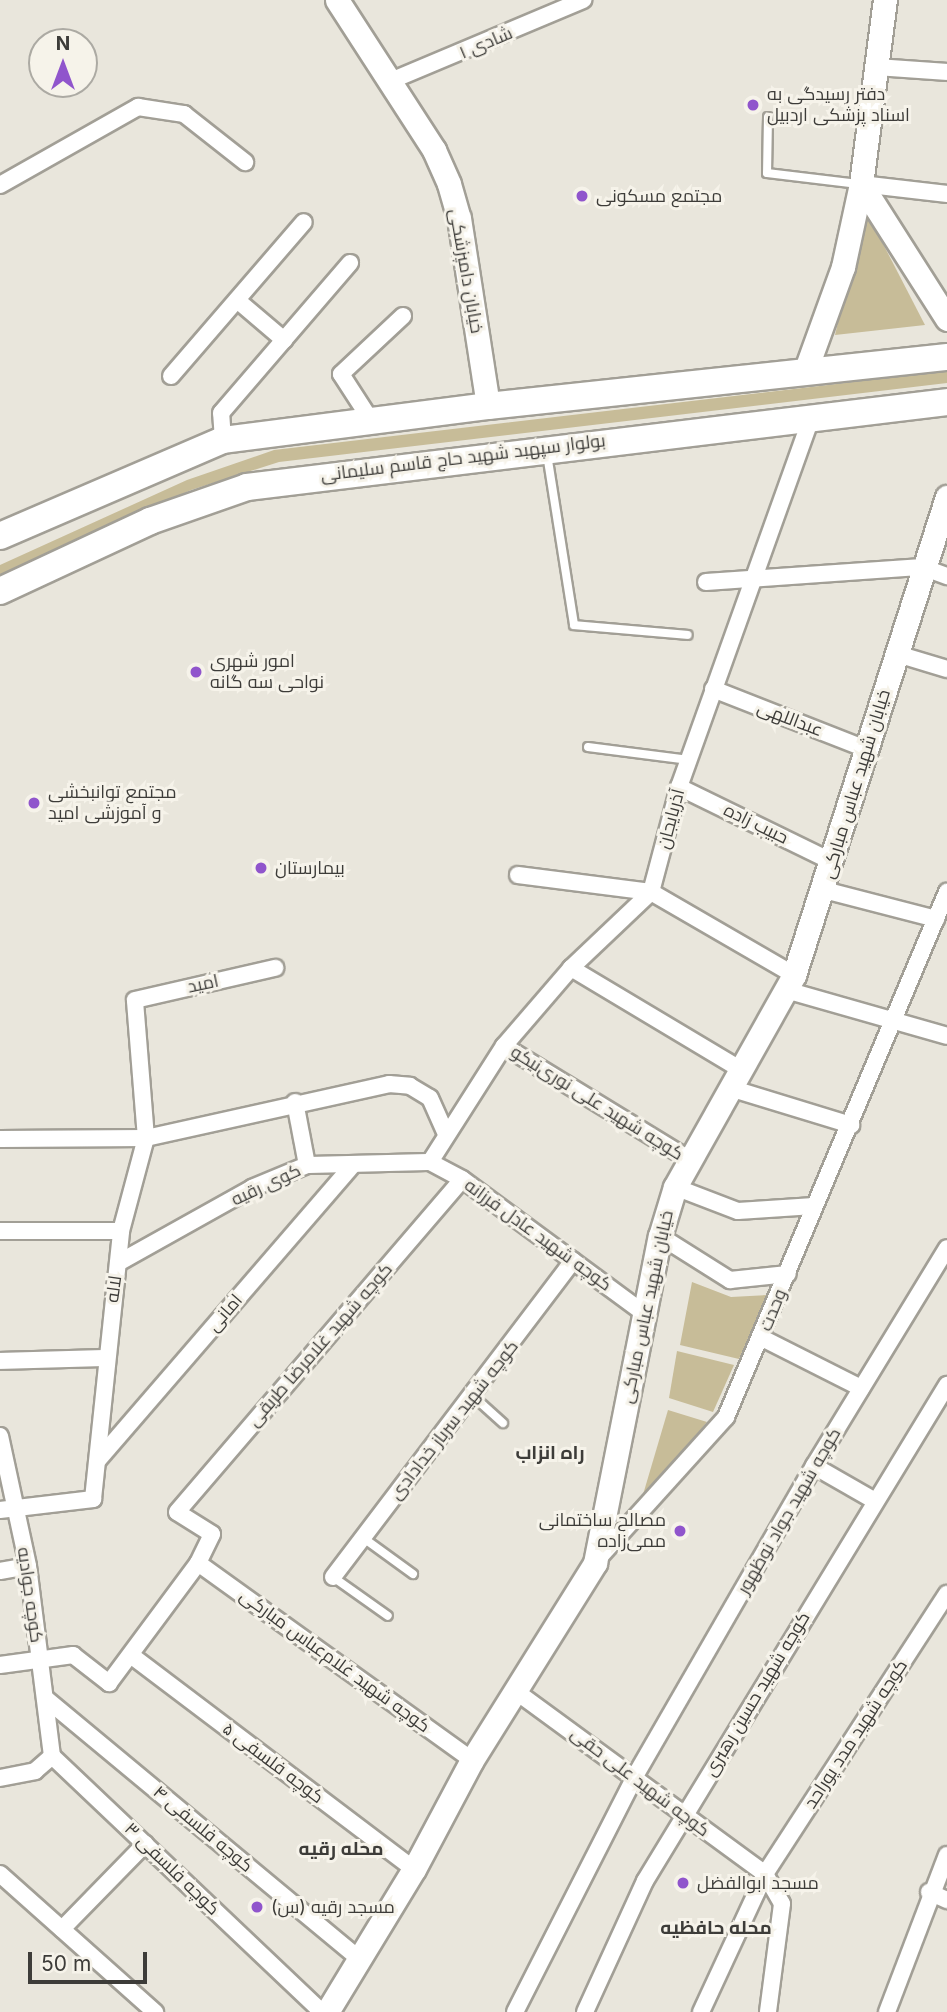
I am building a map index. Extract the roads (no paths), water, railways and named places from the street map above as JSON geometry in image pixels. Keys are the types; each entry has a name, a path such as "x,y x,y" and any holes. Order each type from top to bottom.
{"main road":[{"path":"0,536 223,440 488,406 947,357"},
{"name":"بولوار سپهبد شهید حاج قاسم سلیمانی","path":"0,591 150,521 247,486 812,415 947,402"}],"street":[{"name":"شادی ۱","path":"388,82 583,0"},
{"path":"805,372 843,267 861,184 885,0"},
{"name":"خیابان دامپزشکی","path":"341,1 388,82 434,150 449,184 459,218 488,406"},
{"path":"877,67 947,72"},
{"path":"0,185 138,107 184,114 245,162"},
{"path":"861,184 947,194"},
{"path":"861,184 947,319"},
{"path":"171,376 304,222"},
{"path":"223,440 221,413 349,263"},
{"path":"237,300 284,340"},
{"path":"372,422 341,374 403,316"},
{"name":"آذربایجان","path":"651,892 679,787 812,415"},
{"name":"خیابان شهید عباس مبارکی","path":"324,2012 361,1960 414,1869 472,1760 595,1563 660,1236 674,1187 790,983 824,890 922,567 947,497"},
{"path":"706,582 756,576 922,567 947,576"},
{"path":"897,654 947,669"},
{"name":"عبداللهی","path":"713,689 866,748"},
{"name":"حبیب زاده","path":"679,787 833,862"},
{"path":"518,875 651,892 790,983 896,1022 947,1036"},
{"path":"824,890 936,919"},
{"path":"430,1162 504,1046 572,968 651,892"},
{"name":"وحدت","path":"595,1563 726,1417 762,1338 814,1206 896,1022 947,892"},
{"name":"امید","path":"135,1004 137,998 275,968"},
{"path":"572,968 735,1078 851,1125"},
{"name":"لاله","path":"8,1509 93,1499 99,1459 105,1358 121,1231 146,1138 135,1004"},
{"name":"کوچه شهید علی نوری‌نیکو","path":"504,1046 690,1160"},
{"path":"0,1139 146,1138 295,1102 389,1084 410,1086 430,1098 446,1134"},
{"path":"295,1102 307,1165"},
{"name":"کوی رقیه","path":"118,1264 252,1188 307,1165 351,1167 430,1162"},
{"name":"کوچه شهید عادل فرزانه","path":"430,1162 462,1179 644,1313"},
{"name":"امانی","path":"99,1459 351,1167"},
{"name":"کوچه شهید غلامرضا طریقی","path":"198,1563 212,1534 177,1512 462,1179"},
{"path":"674,1187 738,1212 814,1206"},
{"path":"0,1231 121,1231"},
{"path":"660,1236 730,1280 788,1274"},
{"name":"کوچه شهید جواد نوظهور","path":"515,2012 635,1776 814,1466 947,1248"},
{"name":"کوچه شهید سرباز خدادادی","path":"333,1577 474,1397 573,1261"},
{"path":"762,1338 861,1388"},
{"path":"0,1361 105,1358"},
{"name":"کوچه شهید حسین رهبری","path":"585,2012 645,1881 947,1385"},
{"name":"کوچه جوادیه","path":"1,1446 8,1509 28,1566 52,1756"},
{"path":"814,1466 875,1501"},
{"path":"0,1665 73,1655 109,1683 132,1656 198,1563"},
{"name":"کوچه شهید غلام‌عباس مبارکی","path":"198,1563 472,1760"},
{"path":"0,1571 28,1566"},
{"name":"کوچه شهید مدد پوراحد","path":"701,2012 765,1874 947,1594"},
{"name":"کوچه فلسفی ۵","path":"132,1656 414,1869"},
{"name":"کوچه شهید علی حقی","path":"514,1690 635,1776 683,1816 765,1874"},
{"name":"کوچه فلسفی ۴","path":"45,1698 361,1960"},
{"path":"0,1778 35,1771 52,1756"},
{"name":"کوچه فلسفی ۳","path":"52,1756 324,2012"},
{"path":"62,1929 145,1844"},
{"path":"890,2011 929,1892 947,1855"},
{"path":"0,1874 155,2012"},
{"path":"765,1874 782,1904 768,2012"},
{"path":"929,1892 947,1900"}],"lane":[{"path":"768,117 767,173 861,184"},
{"path":"547,448 573,625 688,635"},
{"path":"588,747 689,760"},
{"path":"474,1397 503,1423"},
{"path":"362,1537 413,1574"},
{"path":"333,1577 388,1616"}],"place":[{"name":"دفتر رسیدگی به اسناد پزشکی اردبیل","path":"753,105"},
{"name":"مجتمع مسکونی","path":"582,196"},
{"name":"امور شهری نواحی سه گانه","path":"196,672"},
{"name":"مجتمع توانبخشی و آموزشی امید","path":"34,803"},
{"name":"بیمارستان","path":"261,868"},
{"name":"مصالح ساختمانی ممی‌زاده","path":"680,1531"},
{"name":"مسجد ابوالفضل","path":"683,1883"},
{"name":"مسجد رقیه (س)","path":"257,1907"}],"district":[{"name":"راه انزاب","path":"550,1453"},
{"name":"محله رقیه","path":"341,1849"},
{"name":"محله حافظیه","path":"716,1928"}]}
